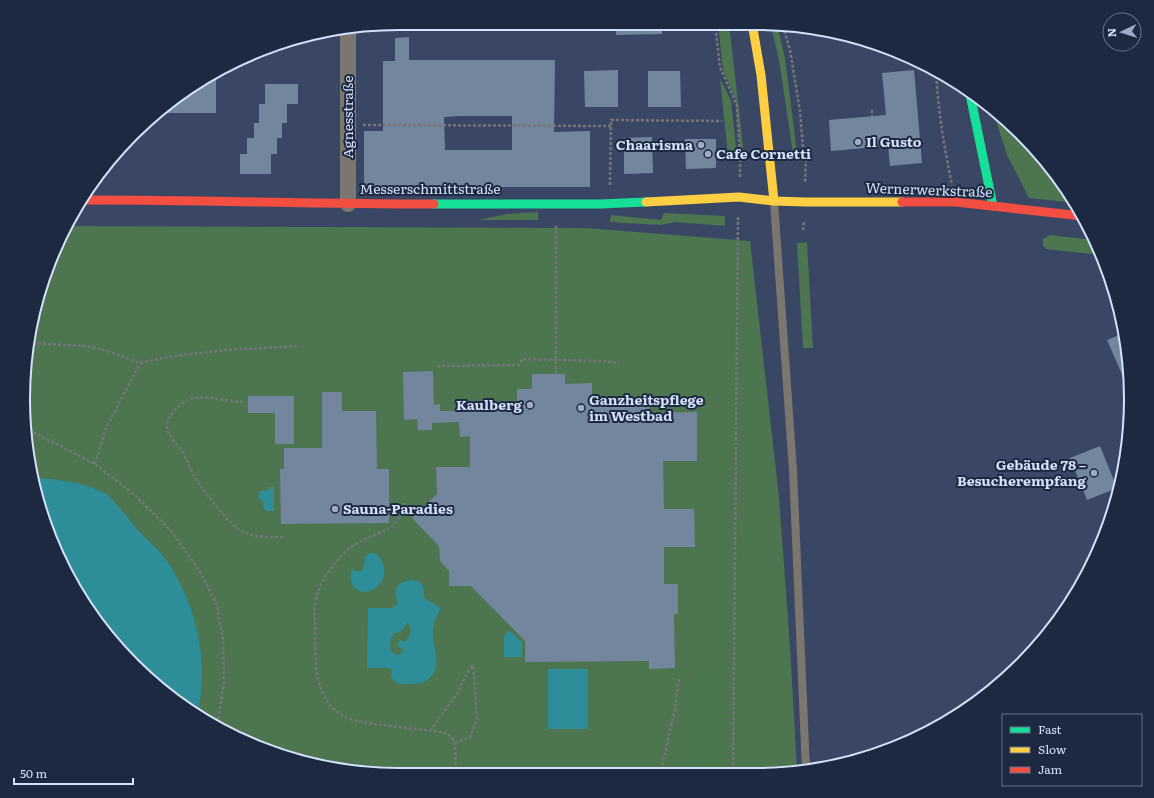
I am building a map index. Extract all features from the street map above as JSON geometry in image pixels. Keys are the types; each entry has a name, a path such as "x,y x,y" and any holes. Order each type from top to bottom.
{"street":[{"path":"753,30 761,75 774,201"},
{"name":"Agnesstraße","path":"348,33 348,204"},
{"path":"971,100 992,206"},
{"name":"Messerschmittstraße","path":"88,200 194,200 348,204 610,203 739,197 774,201"},
{"name":"Wernerwerkstraße","path":"774,201 956,202 1075,215"}],"lane":[{"path":"774,201 793,470 806,765"}],"path":[{"path":"716,30 720,67 735,100 740,160 737,230 733,768"},
{"path":"784,31 791,57 800,111 803,148 806,158 805,202"},
{"path":"936,77 944,149 956,202"},
{"path":"872,110 872,116"},
{"path":"610,203 611,120 722,120"},
{"path":"349,125 610,126"},
{"path":"556,225 556,374"},
{"path":"34,343 84,346 105,350 140,363 187,354 225,350 299,346"},
{"path":"437,366 519,365 522,359 603,361 619,363"},
{"path":"95,464 105,430 140,363"},
{"path":"243,402 204,397 190,400 183,403 171,416 168,422 168,433 182,452 197,481 236,528 250,535 261,537 284,537"},
{"path":"32,431 95,464 136,496 172,532 200,570 216,603 223,639 224,683 218,721"},
{"path":"405,503 403,512 394,524 380,534 359,542 334,563 321,586 315,604 315,660 319,680 324,696 329,705 344,716 362,722 448,734 453,738 455,743 456,768"},
{"path":"430,731 458,692 473,664 478,719 470,737 455,743"},
{"path":"662,768 675,709 679,677"}],"shaded area":[{"path":"719,30 730,30 744,155 741,155 736,100 723,70"},
{"path":"772,31 778,31 785,58 797,153 793,153 779,60"},
{"path":"720,78 731,101 737,155 728,156"},
{"path":"996,120 1016,138 1048,174 1067,202 1029,198 1007,155"},
{"path":"538,212 538,220 479,220 507,214"},
{"path":"664,213 725,216 725,226 675,222 660,225 610,222 611,215 661,220"},
{"path":"73,226 586,228 750,241 779,497 797,766 755,768 375,767 327,761 303,755 258,740 214,719 174,692 138,660 106,624 79,584 68,562 58,540 43,495 33,447 31,423 30,399 33,351 37,327 50,280 58,258"},
{"path":"1050,235 1087,239 1094,254 1046,249 1043,245 1043,239"},
{"path":"807,242 813,348 803,348 797,243"},
{"path":"39,478 60,480 88,486 106,494 167,561 186,597 198,635 202,675 201,695 198,709 174,692 138,660 106,624 79,584 68,562 50,518"},
{"path":"269,487 274,487 274,511 267,511 264,509 263,502 258,497 260,491 269,490"},
{"path":"370,553 378,555 380,558 384,570 383,577 380,584 375,588 362,592 352,584 351,573 352,569 359,572 363,569 365,557"},
{"path":"408,580 414,580 420,583 424,589 424,598 441,608 433,628 436,659 435,672 424,682 418,684 400,685 391,678 392,672 390,668 367,668 368,608 392,608 398,603 396,598 396,590 398,586","holes":["407,622 411,630 410,634 405,642 401,640 397,643 398,647 403,649 401,654 397,655 392,651 390,642 394,633 402,630"]},
{"path":"509,630 522,642 522,657 504,657 504,636"},
{"path":"716,662 724,768 689,768 691,677"},
{"path":"548,669 588,669 588,729 548,729"}],"building":[{"path":"616,30 662,30 662,34 616,35"},
{"path":"409,37 409,60 555,60 554,132 590,131 590,187 364,187 364,131 383,131 383,61 395,61 395,38","holes":["512,116 512,150 445,150 444,117"]},
{"path":"618,70 618,107 585,107 584,71"},
{"path":"914,70 922,163 890,166 888,146 831,151 829,120 886,115 882,73"},
{"path":"648,71 680,71 681,107 648,107"},
{"path":"212,80 216,80 216,113 166,113 194,92"},
{"path":"265,84 298,84 298,104 287,104 287,123 282,123 282,138 277,138 277,154 271,154 271,174 240,174 240,154 247,154 247,138 254,138 254,123 259,123 259,104 265,104"},
{"path":"652,137 653,173 624,174 624,138"},
{"path":"685,139 716,139 716,168 686,169"},
{"path":"1118,335 1123,377 1107,340"},
{"path":"433,371 434,405 440,404 440,411 517,410 517,389 532,389 532,374 565,374 565,384 592,383 592,404 649,403 649,413 697,412 697,461 663,461 664,509 694,509 695,547 664,547 664,584 678,584 678,614 674,614 675,668 649,669 649,661 525,662 525,641 471,586 449,586 449,571 440,561 439,546 412,518 437,494 436,467 470,467 470,436 460,437 459,422 432,423 432,430 418,430 417,419 404,420 403,372"},
{"path":"322,392 342,392 342,411 376,411 377,469 389,469 389,523 281,524 280,469 284,469 284,448 322,448"},
{"path":"248,396 294,396 294,444 275,444 275,413 248,413"},
{"name":"Gebäude 78 – Besucherempfang","path":"1100,446 1114,482 1112,490 1087,500 1070,458"}],"traffic: fast":[{"path":"971,100 993,206"},
{"path":"434,204 600,204 646,202"}],"traffic: slow":[{"path":"753,30 761,75 774,201"},
{"path":"646,202 739,197 774,201 805,202 902,202"}],"traffic: jam":[{"path":"88,200 434,204"},
{"path":"902,202 956,202 1075,215"}],"place":[{"name":"Il Gusto","path":"858,142"},
{"name":"Chaarisma","path":"701,145"},
{"name":"Cafe Cornetti","path":"708,154"},
{"name":"Kaulberg","path":"530,405"},
{"name":"Ganzheitspflege im Westbad","path":"581,408"},
{"name":"Gebäude 78 – Besucherempfang","path":"1094,473"},
{"name":"Sauna-Paradies","path":"335,509"}]}
